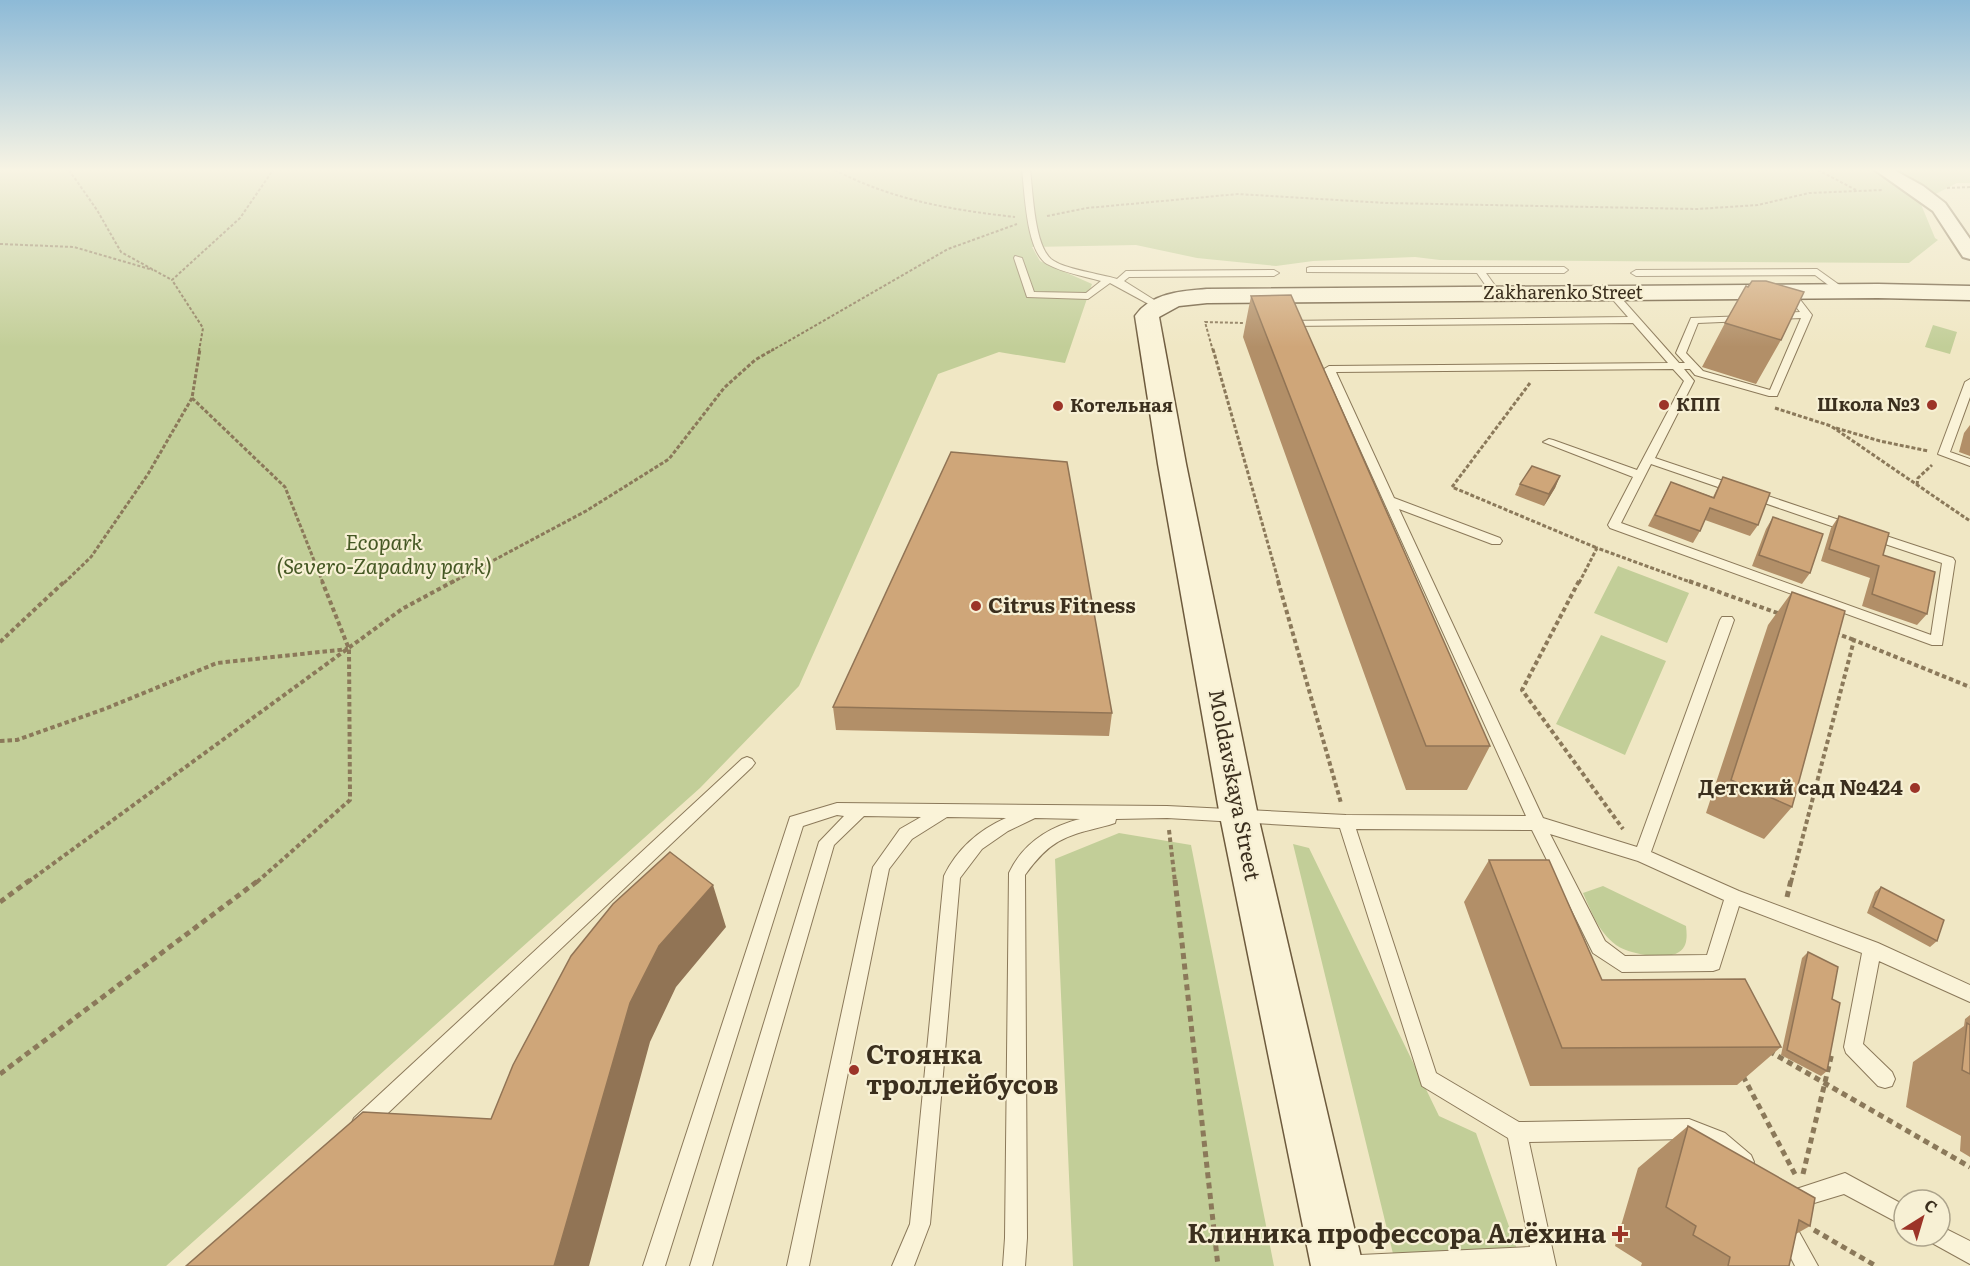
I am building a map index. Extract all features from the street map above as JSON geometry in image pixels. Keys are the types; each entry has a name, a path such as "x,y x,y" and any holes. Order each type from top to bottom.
{"street":[{"path":"1954,229 1969,252"},
{"name":"Zakharenko Street","path":"1156,306 1178,299 1206,296 1789,291 1970,293"},
{"name":"Moldavskaya Street","path":"1156,306 1147,316 1148,327 1239,816 1337,1266"}],"lane":[{"path":"1035,229 1036,243 1048,261 1073,272 1114,281 1156,306"},
{"path":"1018,258 1030,295 1088,296 1126,274 1274,273"},
{"path":"1310,270 1564,270"},
{"path":"1480,270 1496,294"},
{"path":"1636,273 1817,273 1842,291"},
{"path":"1789,291 1807,315"},
{"path":"1612,293 1689,381 1648,459 1614,525 1937,642 1949,561 1648,459"},
{"path":"1762,317 1807,315"},
{"path":"1751,317 1694,320 1681,353 1699,373 1773,394 1807,315"},
{"path":"1244,323 1635,320"},
{"path":"1693,366 1329,369 1537,823 1599,947 1622,964 1713,963 1734,896"},
{"path":"1970,382 1944,454 1970,463"},
{"path":"1549,442 1640,475"},
{"path":"1390,501 1496,541"},
{"path":"1642,855 1727,620"},
{"path":"350,1136 747,763"},
{"path":"654,1266 796,822 837,809 1167,812 1346,822 1537,823 1642,855 1734,896 1872,949 1970,994"},
{"path":"701,1266 827,842 860,810"},
{"path":"798,1266 881,867 906,834 944,811"},
{"path":"903,1266 920,1224 952,876 972,846 994,829 1036,812"},
{"path":"1014,1266 1017,873 1035,848 1063,830 1127,813"},
{"path":"1346,822 1428,1078 1517,1132 1689,1129 1718,1140 1744,1161 1756,1180"},
{"path":"1872,949 1853,1047 1885,1079"},
{"path":"1359,1266 1543,1261 1517,1132"},
{"path":"1807,1266 1774,1207 1845,1183 1892,1209"},
{"path":"1952,1243 1970,1253"}],"path":[{"path":"0,642 91,557 148,474 192,398 203,328 172,280 121,252 108,229"},
{"path":"172,280 228,229"},
{"path":"0,902 402,609 586,511 669,459 724,388 755,360 948,249 1005,229"},
{"path":"0,244 74,247 153,270"},
{"path":"1244,323 1205,322 1346,822"},
{"path":"1542,367 1452,488 1597,548 1787,616"},
{"path":"0,1074 251,887 350,800 349,649 285,487 192,398"},
{"path":"1765,405 1880,441 1944,454"},
{"path":"1831,426 1970,521"},
{"path":"1917,485 1918,478 1944,454"},
{"path":"1597,548 1522,690 1642,855"},
{"path":"1831,632 1970,687"},
{"path":"1782,915 1854,640"},
{"path":"0,741 17,740 96,712 217,663 349,649"},
{"path":"1167,812 1218,1266"},
{"path":"1742,1073 1800,1184 1832,1052 1853,1047"},
{"path":"1765,1049 1970,1167"},
{"path":"1774,1207 1876,1266"}],"green space":[{"name":"Ecopark (Severo-Zapadny park)","path":"0,229 1931,229 1938,240 1909,263 1440,260 1415,257 1313,261 1276,266 1197,258 1136,245 1032,247 1040,261 1092,284 1065,363 999,352 938,374 799,686 700,788 166,1266 0,1266"},
{"path":"1933,325 1957,332 1950,354 1925,347"},
{"path":"1618,566 1689,593 1667,643 1594,613"},
{"path":"1601,635 1666,661 1625,755 1556,724"},
{"path":"1119,833 1191,845 1274,1266 1073,1266 1055,859"},
{"path":"1293,844 1309,848 1439,1116 1476,1133 1523,1266 1396,1266"},
{"path":"1603,886 1686,926 1686,941 1682,950 1673,955 1657,956 1638,954 1616,945 1600,928 1583,893"}],"building":[{"path":"1752,281 1766,281 1804,292 1781,340 1725,323 1746,286 1748,287"},
{"path":"1291,295 1490,746 1426,746 1251,296"},
{"path":"951,452 1067,462 1112,713 833,707"},
{"path":"1532,466 1560,476 1549,494 1520,484"},
{"path":"1723,477 1770,493 1758,525 1710,508 1700,531 1655,515 1671,482 1714,498"},
{"path":"1839,516 1889,533 1883,555 1935,572 1927,614 1872,594 1879,566 1829,549"},
{"path":"1773,517 1823,534 1810,573 1759,555"},
{"path":"1792,592 1845,611 1792,807 1731,780"},
{"path":"670,852 713,885 659,946 630,1003 554,1266 186,1266 363,1112 491,1119 513,1065 571,956 613,904"},
{"path":"1489,860 1549,860 1602,980 1745,979 1781,1047 1562,1048"},
{"path":"1881,887 1944,920 1937,941 1873,907"},
{"path":"1808,952 1838,967 1832,999 1840,1003 1827,1071 1787,1050"},
{"path":"1967,1023 1970,1025 1970,1074 1962,1070"},
{"path":"1688,1126 1815,1198 1810,1226 1799,1220 1789,1266 1728,1266 1730,1257 1693,1235 1696,1226 1666,1207"}],"place":[{"name":"КПП","path":"1664,405"},
{"name":"Школа №3","path":"1932,405"},
{"name":"Котельная","path":"1058,406"},
{"name":"Citrus Fitness","path":"976,606"},
{"name":"Детский сад №424","path":"1915,788"},
{"name":"Стоянка троллейбусов","path":"854,1070"},
{"name":"Клиника профессора Алёхина","path":"1620,1234"}]}
